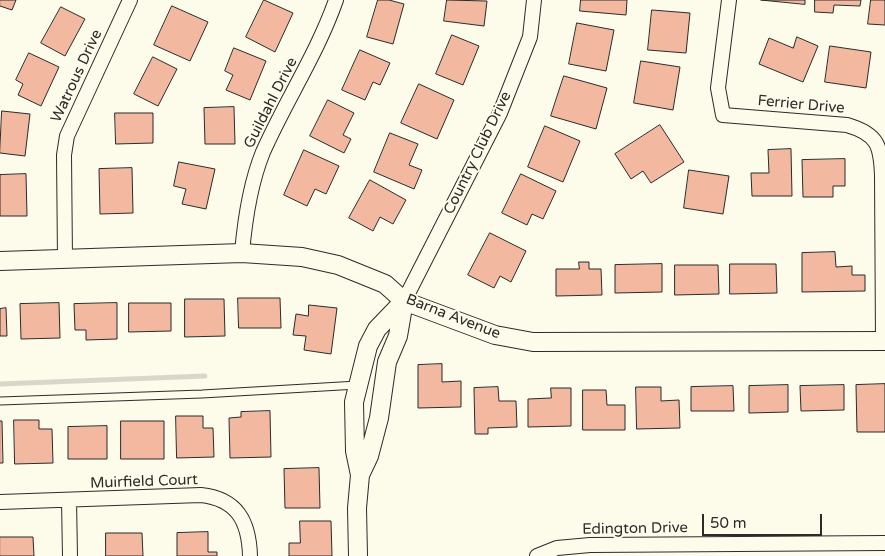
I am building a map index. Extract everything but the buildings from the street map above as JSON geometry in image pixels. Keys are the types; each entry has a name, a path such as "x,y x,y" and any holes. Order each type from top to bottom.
{"street":[{"name":"Watrous Drive","path":"65,259 64,155 67,136 130,0"},
{"name":"Guildahl Drive","path":"242,253 246,207 263,153 325,32 336,0"},
{"name":"Country Club Drive","path":"358,556 357,508 360,474 355,451 354,402 368,346 377,329 404,301 500,113 530,37 534,0"},
{"name":"Ferrier Drive","path":"729,0 718,88 723,115 847,125 864,130 876,141 881,158 882,176 884,341"},
{"name":"Barna Avenue","path":"0,261 242,253 302,257 338,264 385,284 404,301 495,335 533,342 884,341"},
{"name":"Country Club Drive","path":"360,474 372,447 379,418 387,362 398,336 404,301"},
{"name":"Muirfield Court","path":"0,502 201,495 218,497 234,508 246,526 250,556"},
{"path":"69,500 70,556"},
{"name":"Edington Drive","path":"537,556 557,548 590,545 885,542"}],"lane":[{"path":"0,401 202,394 358,385"}],"waterway":[{"path":"0,384 205,376"}]}
